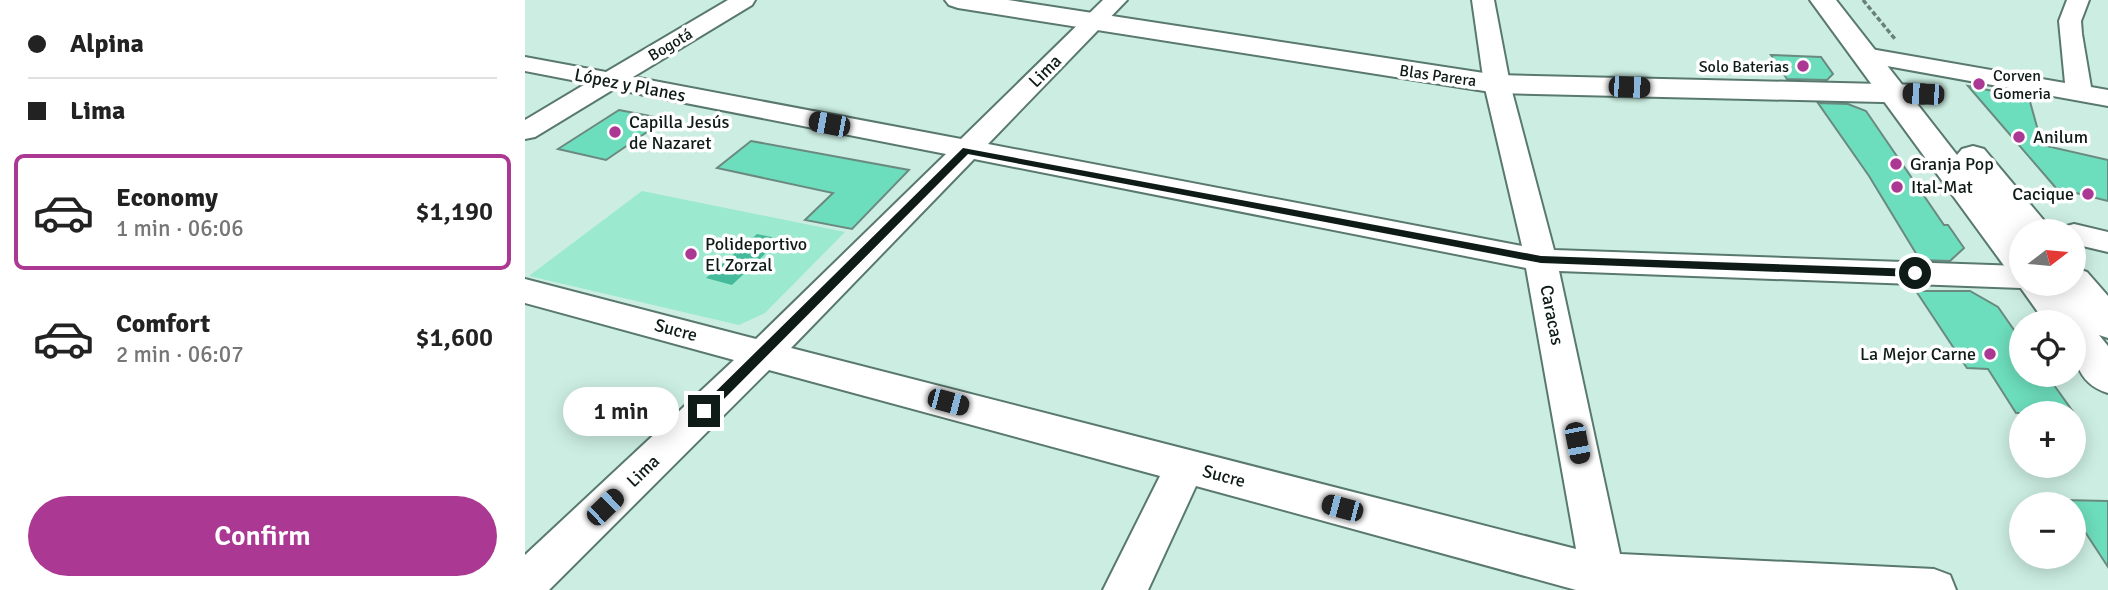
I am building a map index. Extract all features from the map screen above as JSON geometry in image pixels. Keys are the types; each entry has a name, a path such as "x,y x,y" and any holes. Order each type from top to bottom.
{"street":[{"name":"Bogotá","path":"525,131 744,0"},
{"name":"Blas Parera","path":"958,0 1105,11 1497,84 1923,94"},
{"name":"Caracas","path":"1483,0 1497,84 1541,260 1604,582"},
{"path":"1823,0 2009,246"},
{"path":"1850,0 2023,219"},
{"path":"2078,0 2070,21 2070,34 2079,93"},
{"name":"Lima","path":"525,584 764,353 1105,11"},
{"path":"1865,55 2108,98"},
{"name":"López y Planes","path":"525,64 1541,260 2009,277"},
{"path":"2086,237 2108,242"},
{"name":"Sucre","path":"525,290 1185,466 1604,582 1934,590"},
{"path":"2046,296 2058,310"},
{"path":"2086,296 2108,323"},
{"path":"2086,347 2108,377"},
{"path":"1125,590 1185,466"}],"shaded area":[{"name":"Polideportivo El Zorzal","path":"642,191 845,232 765,313 739,325 529,276"},
{"path":"757,234 781,239 732,285 706,278"}],"building":[{"name":"Solo Baterias","path":"1771,55 1821,57 1833,74 1827,80 1787,79"},
{"path":"1968,86 2029,98 2042,145 2108,160 2108,201 2056,188"},
{"path":"1818,103 1848,104 1866,111 1944,225 1948,225 1964,248 1950,261 1920,260 1869,176"},
{"name":"Capilla Jesús de Nazaret","path":"619,110 666,119 606,160 558,149"},
{"path":"751,141 909,170 852,229 805,220 833,193 717,168"},
{"path":"1916,291 1970,291 1998,307 2009,323 2009,387 2055,387 2065,401 2009,402 1988,369 1967,368"},
{"path":"2086,501 2108,501 2108,567 2086,533"}],"place":[{"name":"Solo Baterias","path":"1803,66"},
{"name":"Corven Gomeria","path":"1979,84"},
{"name":"Capilla Jesús de Nazaret","path":"615,132"},
{"name":"Anilum","path":"2019,137"},
{"name":"Granja Pop","path":"1896,164"},
{"name":"Ital-Mat","path":"1897,187"},
{"name":"Cacique","path":"2088,194"},
{"name":"Polideportivo El Zorzal","path":"691,254"},
{"name":"La Mejor Carne","path":"1990,354"}],"route":[{"path":"704,411 966,150 1541,260 1915,273"}]}
